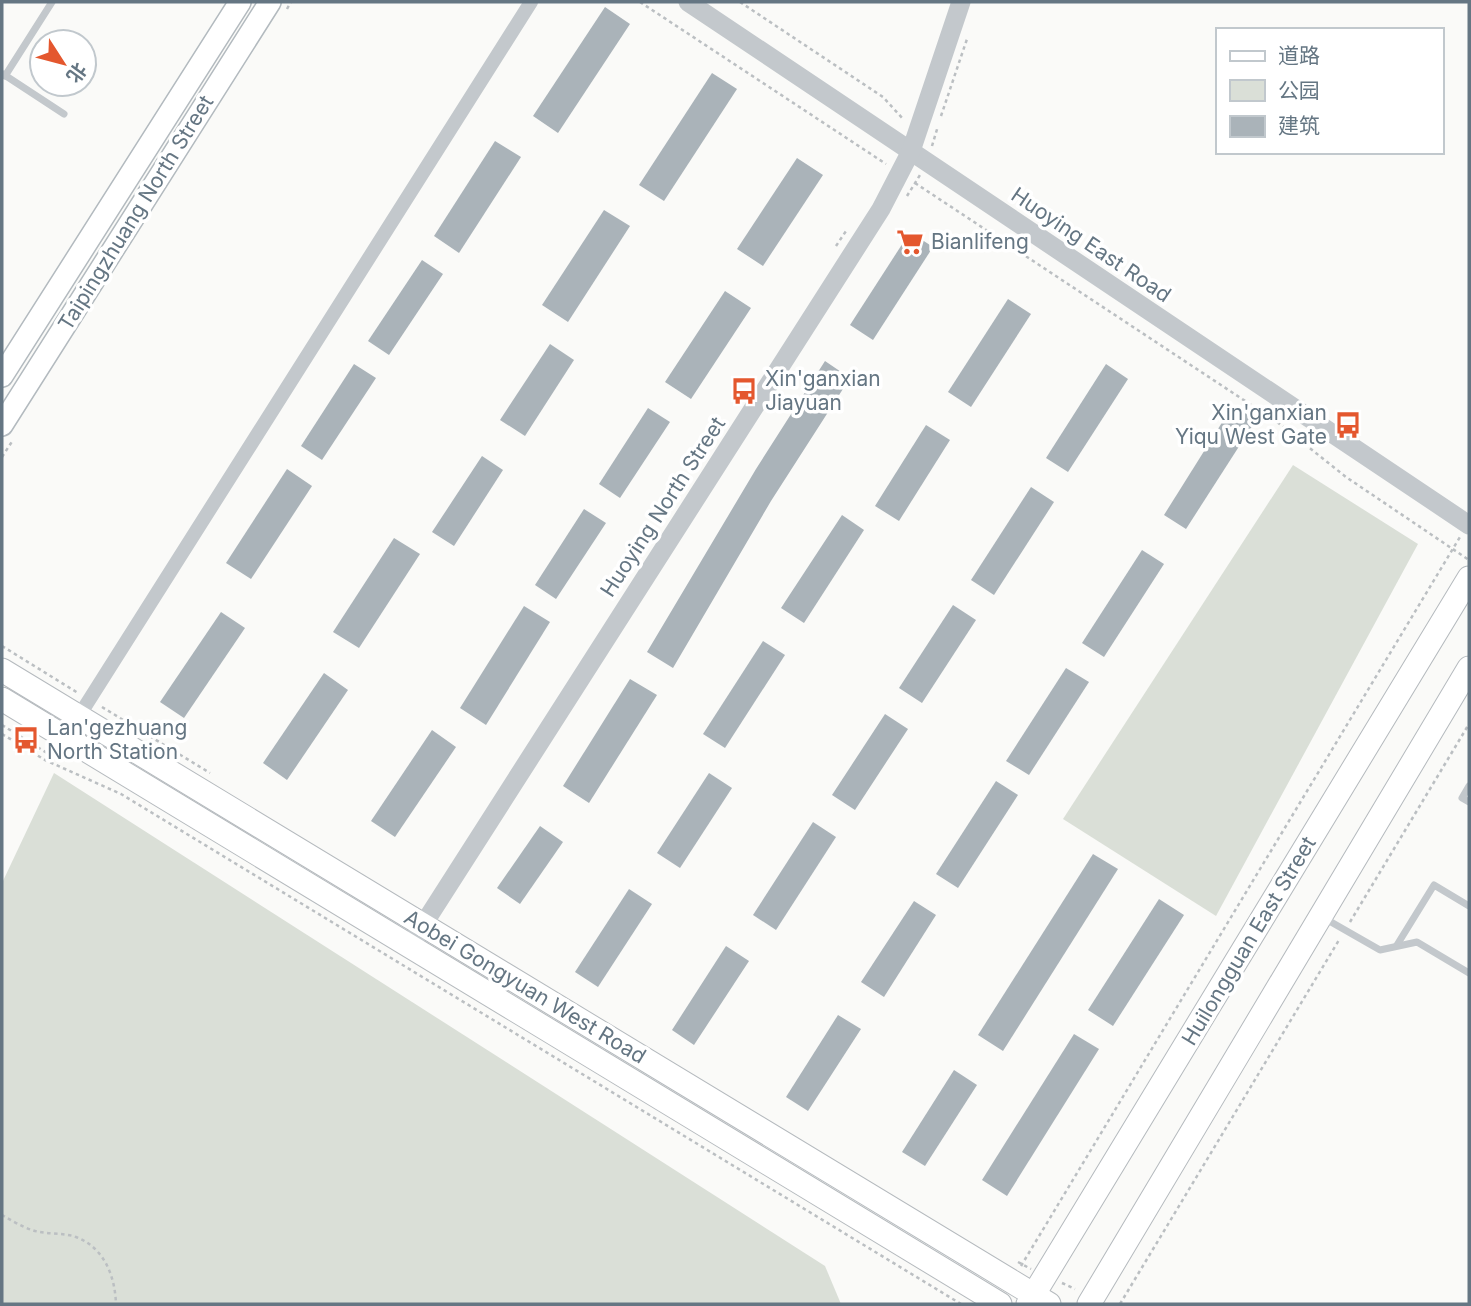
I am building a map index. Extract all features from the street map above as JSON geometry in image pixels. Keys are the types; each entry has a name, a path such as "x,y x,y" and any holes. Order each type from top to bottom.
{"main road":[{"name":"Taipingzhuang North Street","path":"2,376 240,2"},
{"name":"Taipingzhuang North Street","path":"2,425 270,2"},
{"name":"Huilongguan East Street","path":"1037,1301 1469,578"},
{"path":"1089,1304 1469,668"},
{"name":"Aobei Gongyuan West Road","path":"2,670 84,708 423,925 1012,1282 1037,1301"},
{"name":"Aobei Gongyuan West Road","path":"2,699 1000,1304"}],"street":[{"path":"84,708 531,2"},
{"name":"Huoying East Road","path":"688,2 1469,525"},
{"name":"Huoying North Street","path":"410,946 881,209 911,151 961,2"}],"lane":[{"path":"52,2 3,75 64,114"},
{"path":"1469,786 1462,798 1469,802"},
{"path":"1396,945 1434,885 1469,906"},
{"path":"1321,916 1380,950 1417,942 1469,973"}],"path":[{"path":"640,2 868,152"},
{"path":"740,2 890,103"},
{"path":"933,195 1277,422 1346,477 1469,560"},
{"path":"1012,1282 1469,525"},
{"path":"2,646 84,708 216,777"},
{"path":"1120,1304 1469,724"},
{"path":"2,725 55,758"},
{"path":"2,734 46,760 121,794 961,1304"},
{"path":"2,1216 31,1230 76,1237 94,1250 106,1263 115,1281 116,1304"}],"green space":[{"path":"1293,465 1418,544 1216,916 1063,819"},
{"path":"54,773 825,1266 841,1304 2,1304 2,883"}],"building":[{"path":"605,7 630,24 558,133 533,116"},
{"path":"712,73 737,89 664,201 639,185"},
{"path":"495,141 521,157 459,253 434,236"},
{"path":"797,158 823,175 763,266 737,249"},
{"path":"604,210 630,226 568,322 542,305"},
{"path":"910,232 933,247 873,340 850,325"},
{"path":"422,260 443,274 389,355 368,341"},
{"path":"725,291 751,308 691,399 665,382"},
{"path":"1008,299 1031,314 971,407 948,392"},
{"path":"550,344 574,360 525,436 500,420"},
{"path":"825,361 850,378 771,501 673,668 647,652 756,469"},
{"path":"354,364 376,378 322,460 301,446"},
{"path":"1106,364 1128,379 1068,472 1046,458"},
{"path":"1233,405 1256,420 1186,529 1164,515"},
{"path":"648,408 670,422 620,498 599,484"},
{"path":"926,425 950,440 899,521 875,506"},
{"path":"482,456 503,470 454,546 432,532"},
{"path":"287,469 312,486 251,579 226,563"},
{"path":"1031,487 1054,502 994,595 971,580"},
{"path":"584,509 606,523 556,599 535,585"},
{"path":"842,515 864,530 804,623 781,608"},
{"path":"394,538 420,554 359,648 333,632"},
{"path":"1142,550 1164,564 1104,657 1082,643"},
{"path":"953,605 976,620 922,703 899,688"},
{"path":"524,606 550,622 486,725 460,708"},
{"path":"221,612 245,628 184,718 160,702"},
{"path":"763,641 785,655 725,748 703,734"},
{"path":"1066,668 1089,682 1029,775 1006,761"},
{"path":"324,673 348,690 287,780 263,763"},
{"path":"630,679 657,695 589,803 563,786"},
{"path":"885,714 908,729 855,810 832,795"},
{"path":"432,730 456,747 395,837 371,821"},
{"path":"709,773 732,788 680,868 657,853"},
{"path":"996,781 1018,795 958,888 936,874"},
{"path":"813,822 836,837 776,930 753,915"},
{"path":"540,826 563,842 520,904 497,888"},
{"path":"1093,854 1118,869 1003,1051 978,1035"},
{"path":"629,889 652,904 598,987 575,972"},
{"path":"1159,899 1184,915 1113,1026 1088,1010"},
{"path":"914,901 936,915 884,997 861,982"},
{"path":"726,946 749,961 694,1045 672,1030"},
{"path":"838,1015 861,1029 808,1111 786,1097"},
{"path":"1074,1034 1099,1049 1007,1196 982,1180"},
{"path":"954,1070 977,1085 925,1166 902,1152"}],"place":[{"name":"Bianlifeng","path":"910,242"},
{"name":"Xin'ganxian Jiayuan","path":"744,391"},
{"name":"Xin'ganxian Yiqu West Gate","path":"1348,425"},
{"name":"Lan'gezhuang North Station","path":"26,740"}]}
